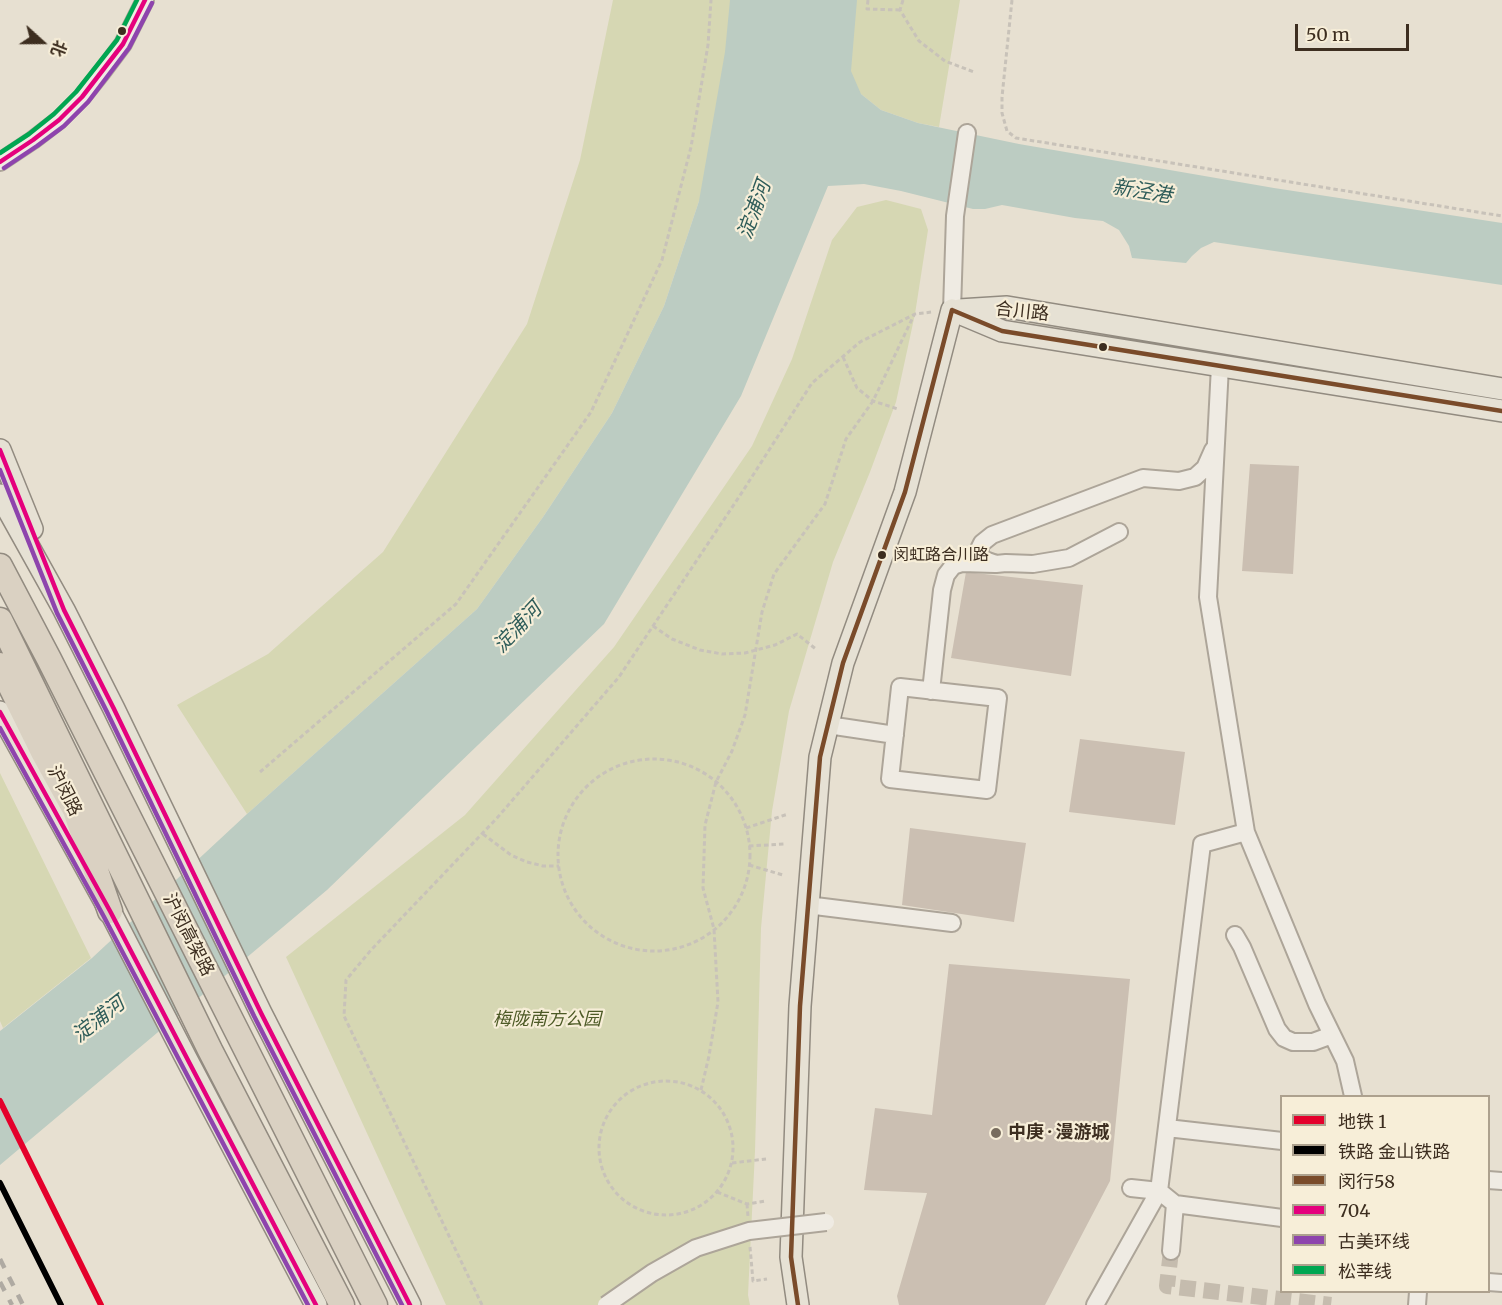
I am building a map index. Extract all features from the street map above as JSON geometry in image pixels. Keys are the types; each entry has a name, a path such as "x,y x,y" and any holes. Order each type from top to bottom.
{"highway":[{"path":"0,547 49,659"},
{"name":"沪闵高架路","path":"0,566 375,1305"},
{"name":"沪闵高架路","path":"0,620 210,1050 342,1305"},
{"path":"0,626 24,669"},
{"name":"沪闵路","path":"0,665 75,810 110,911"}],"main road":[{"name":"合川路","path":"952,310 1007,307 1502,389"},
{"name":"合川路","path":"952,310 1002,331 1502,411"},
{"path":"798,1305 791,1257 800,1006 820,757 843,663 905,492 952,310"},
{"path":"0,450 64,610"},
{"path":"0,495 64,610 261,1012 410,1305"},
{"path":"0,712 110,911"},
{"name":"沪闵路","path":"110,911 316,1305"}],"street":[{"path":"0,162 59,120 82,97 123,44 145,0"},
{"path":"952,310 955,216 967,133"},
{"path":"1220,366 1208,597 1246,832 1317,1004 1345,1061 1353,1095"},
{"path":"996,564 982,559 979,549 982,543 992,535 1143,478 1179,481 1195,477 1205,468 1216,444"},
{"path":"953,566 962,562 1033,564 1069,558 1119,532"},
{"path":"931,691 942,590 946,575 953,566 986,540"},
{"path":"900,687 998,698 987,790 890,779 895,735 900,687"},
{"path":"828,725 895,735"},
{"path":"1095,1305 1159,1191 1202,844 1246,832"},
{"path":"807,905 952,923"},
{"path":"1235,935 1277,1029 1284,1038 1293,1042 1313,1042 1332,1035"},
{"path":"1167,1128 1280,1141"},
{"path":"1131,1188 1159,1191 1175,1204 1280,1218"},
{"path":"1171,1251 1175,1204"},
{"path":"606,1305 652,1273 696,1248 748,1231 826,1222"}],"path":[{"path":"260,772 456,604 591,412 662,261 691,147 708,45 711,0"},
{"path":"868,0 867,9 900,10"},
{"path":"903,0 900,10 919,41 945,61 974,72"},
{"path":"1012,0 1002,112 1007,130 1016,138 1502,216"},
{"path":"482,1305 344,1016 346,980 371,950 498,818 619,677 812,383 860,342 915,314 952,310"},
{"path":"701,1090 718,1002 714,929 703,888 705,825 716,782 732,751 745,715 762,612 774,574 825,504 846,439 873,401 915,314"},
{"path":"843,357 857,388 873,401 898,409"},
{"path":"653,626 672,639 700,650 722,654 745,653 775,645 797,634 817,650"},
{"path":"649,759 685,764 701,771 729,795 746,828 749,865 745,883 737,900 727,916 714,929 690,943 664,950 646,950 629,948 612,941 596,932 583,920 564,889 558,854 565,818 585,788 598,776 614,767 649,759"},
{"path":"746,828 788,814"},
{"path":"483,833 511,855 527,862 543,866 559,866"},
{"path":"749,846 785,844"},
{"path":"749,865 783,875"},
{"path":"671,1080 693,1085 712,1097 726,1115 733,1136 732,1163 726,1179 713,1197 694,1210 673,1215 650,1214 630,1205 613,1190 603,1171 599,1149 602,1126 613,1107 629,1091 649,1082 671,1080"},
{"path":"732,1163 766,1159"},
{"path":"717,1192 747,1203 766,1201"},
{"path":"748,1231 753,1281 767,1279"}],"green space":[{"path":"613,0 960,0 939,127 918,123 881,110 861,94 699,201 664,306 612,413 543,517 477,609 247,814 177,705 268,654 383,552 527,324 580,160"},
{"name":"梅陇南方公园","path":"886,200 921,209 928,230 915,314 896,402 833,562 789,711 772,811 761,928 755,1151 748,1295 750,1305 446,1305 286,957 465,815 614,647 752,446 792,359 832,240 857,207"},
{"path":"0,773 91,958 3,1028 0,1021"}],"water":[{"path":"730,0 857,0 851,71 861,94 881,110 918,123 1019,144 1274,188 1502,223 1502,285 1214,242 1201,248 1186,263 1132,258 1129,246 1119,230 1103,221 1002,205 973,209 864,184 828,186 741,396 604,624 327,890 0,1165 0,1031 92,958 247,814 477,609 543,517 612,413 664,306 699,201 725,52"}],"building":[{"path":"1250,464 1299,466 1293,574 1242,571"},
{"path":"966,572 1083,585 1071,676 951,658"},
{"path":"1080,739 1185,752 1175,825 1069,812"},
{"path":"910,828 1026,843 1014,922 902,905"},
{"path":"949,964 1130,979 1110,1181 1045,1305 899,1305 897,1296 927,1193 864,1190 875,1108 932,1115"}],"tunnel":[{"path":"1171,1251 1167,1286 1331,1305"}],"railway":[{"path":"0,1259 23,1305"},
{"path":"0,1282 12,1305"}],"metro line":[{"name":"1","path":"0,1101 101,1305"}],"rail line":[{"name":"金山铁路","path":"0,1183 61,1305"}],"transit line":[{"name":"松莘线","path":"0,153 54,114 76,92 117,40 137,0"},
{"name":"704","path":"0,162 59,120 82,97 123,44 145,0"},
{"name":"古美环线","path":"4,168 64,126 88,102 129,48 152,3"},
{"name":"闵行58","path":"952,310 1002,331 1502,411"},
{"name":"闵行58","path":"798,1305 791,1257 800,1006 820,757 843,663 905,492 952,310"},
{"name":"704","path":"0,450 64,610 261,1013 410,1305"},
{"name":"古美环线","path":"0,470 57,613 254,1016 402,1305"},
{"name":"704","path":"0,712 110,911 316,1305"},
{"name":"古美环线","path":"0,728 103,915 308,1305"}],"place":[{"name":"闵虹路合川路","path":"882,555"},
{"name":"中庚 · 漫游城","path":"996,1133"}],"water label":[{"name":"新泾港","path":"1142,192"},
{"name":"淀浦河","path":"755,210"},
{"name":"淀浦河","path":"518,628"},
{"name":"淀浦河","path":"99,1020"}]}
